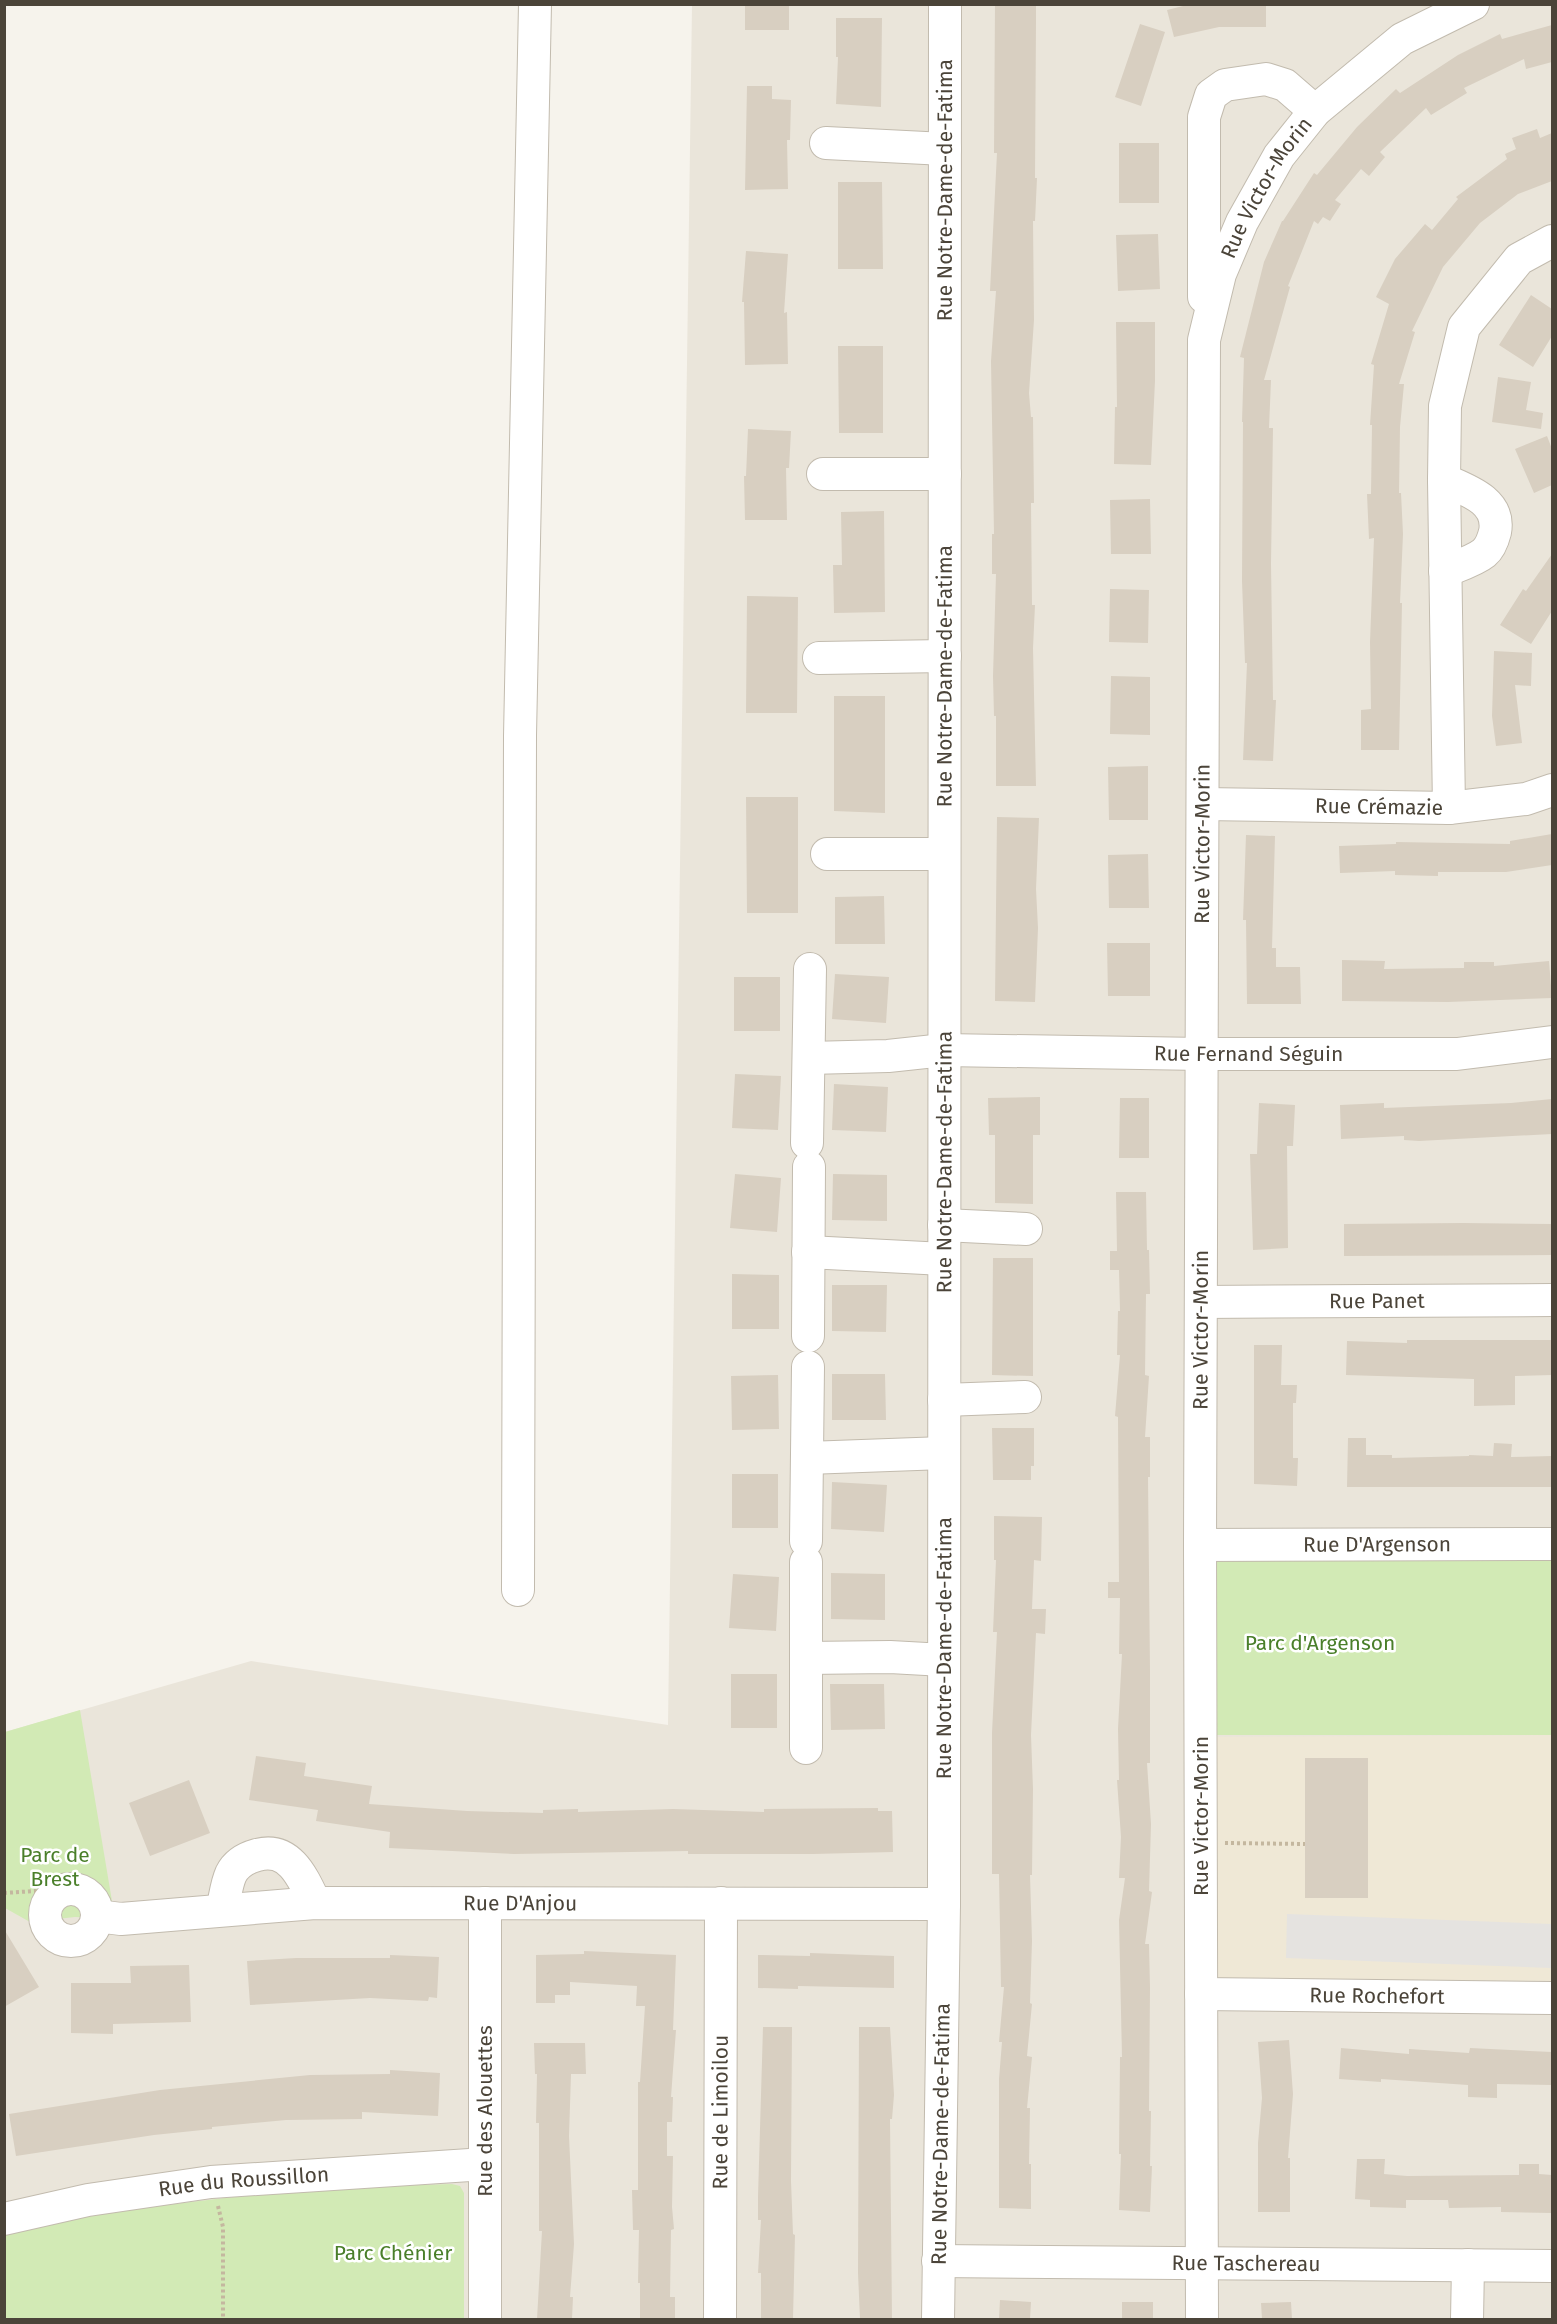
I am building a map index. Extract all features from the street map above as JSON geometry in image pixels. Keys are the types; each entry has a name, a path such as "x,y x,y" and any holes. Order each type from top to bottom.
{"street":[{"path":"518,1590 520,736 535,4"},
{"name":"Rue Notre-Dame-de-Fatima","path":"938,2319 944,1904 945,4"},
{"path":"1315,111 1402,39 1473,4"},
{"name":"Rue Victor-Morin","path":"1202,2319 1200,1545 1204,117 1211,95 1225,85 1266,79 1285,84 1315,111 1279,156 1242,222 1220,274 1204,340"},
{"path":"826,143 945,149"},
{"path":"1449,808 1445,406 1464,327 1519,259 1552,241"},
{"path":"823,474 945,474"},
{"path":"1444,480 1478,495 1490,507 1497,522 1493,541 1484,554 1445,571"},
{"path":"819,658 945,656"},
{"name":"Rue Crémazie","path":"1203,804 1449,808 1526,799 1552,790"},
{"path":"827,854 944,854"},
{"path":"808,1336 810,969"},
{"name":"Rue Fernand Séguin","path":"809,1058 888,1056 944,1050 1202,1054 1457,1054 1552,1042"},
{"path":"944,1226 1026,1229"},
{"path":"808,1252 944,1259"},
{"name":"Rue Panet","path":"1201,1302 1552,1300"},
{"path":"806,1748 808,1367"},
{"path":"944,1400 1024,1397"},
{"path":"807,1458 944,1453"},
{"name":"Rue D'Argenson","path":"1200,1545 1552,1544"},
{"path":"806,1658 890,1657 944,1660"},
{"path":"222,1910 235,1868 246,1859 260,1854 280,1856 290,1861 302,1875 315,1902"},
{"name":"Rue D'Anjou","path":"49,1901 62,1890 81,1890 94,1902 97,1916 121,1919 315,1902 944,1904"},
{"name":"Rue des Alouettes","path":"485,1903 485,2319"},
{"name":"Rue de Limoilou","path":"720,2319 721,1904"},
{"name":"Rue Rochefort","path":"1201,1994 1552,1998"},
{"name":"Rue du Roussillon","path":"4,2219 88,2200 211,2182 485,2164"},
{"name":"Rue Taschereau","path":"938,2261 1552,2266"},
{"path":"1467,2319 1468,2265"}],"path":[{"path":"1201,1843 1305,1844"},
{"path":"4,1893 35,1891 49,1901"},
{"path":"211,2182 223,2227 223,2319"}],"shaded area":[{"path":"692,5 1552,5 1552,2319 5,2320 5,1732 251,1661 668,1725"},
{"path":"1552,1735 1552,1997 1201,1994 1201,1737"},
{"path":"1287,1914 1552,1924 1552,1968 1286,1958"}],"green space":[{"name":"Parc d'Argenson","path":"1204,1547 1552,1555 1552,1735 1211,1735"},
{"name":"Parc de Brest","path":"80,1710 115,1919 75,1917 30,1922 5,1908 5,1732"},
{"name":"Parc Chénier","path":"452,2184 460,2186 464,2193 464,2319 5,2320 5,2231 116,2212 227,2198 339,2189"}],"building":[{"path":"745,4 789,4 789,30 745,30"},
{"path":"995,4 1036,4 1035,178 1037,178 1035,221 1033,221 1034,320 1029,393 1031,417 1033,417 1034,503 1031,503 1032,605 1035,605 1033,648 1036,786 996,786 996,716 994,716 993,676 996,574 992,574 992,534 994,534 991,361 996,291 990,291 997,153 994,153"},
{"path":"1191,4 1266,4 1266,27 1219,27 1174,37 1167,10"},
{"path":"836,18 882,18 881,107 836,104 838,57 836,57"},
{"path":"1140,24 1165,32 1141,106 1115,97"},
{"path":"1552,25 1552,62 1526,69 1524,59 1464,88 1467,93 1431,115 1426,108 1380,152 1385,157 1369,176 1361,169 1335,200 1341,204 1330,221 1323,217 1318,224 1314,221 1288,286 1290,287 1264,380 1271,380 1269,428 1273,428 1271,564 1273,700 1276,700 1273,761 1243,760 1247,663 1245,663 1242,581 1244,358 1240,357 1264,262 1282,221 1314,173 1317,175 1357,127 1396,89 1400,93 1458,55 1500,34 1502,39"},
{"path":"747,86 772,86 772,99 791,100 790,140 787,140 788,189 745,190"},
{"path":"1537,129 1540,138 1552,133 1552,181 1518,194 1480,223 1443,267 1412,331 1415,332 1399,384 1404,384 1400,427 1399,493 1401,493 1403,534 1399,750 1361,750 1361,710 1371,709 1370,642 1374,538 1369,539 1367,494 1371,494 1372,425 1370,425 1374,365 1371,364 1389,304 1376,297 1395,259 1425,224 1432,230 1458,199 1456,197 1507,159 1505,154 1516,149 1512,138"},
{"path":"1119,143 1159,143 1159,203 1119,203"},
{"path":"838,182 882,182 883,269 838,269"},
{"path":"1158,234 1160,289 1118,291 1116,235"},
{"path":"746,251 788,254 784,313 787,312 788,364 745,365 744,302 742,302"},
{"path":"1531,295 1552,309 1552,336 1533,367 1499,345"},
{"path":"1116,322 1155,322 1151,465 1114,464 1115,407 1117,407"},
{"path":"838,346 883,346 883,433 839,433"},
{"path":"1498,377 1531,382 1526,410 1543,413 1541,429 1492,422"},
{"path":"748,429 791,431 789,468 786,468 787,520 745,520 744,476 746,476"},
{"path":"1547,436 1552,449 1552,485 1534,493 1515,449"},
{"path":"1150,499 1151,554 1111,554 1110,500"},
{"path":"884,511 885,612 834,613 833,565 842,565 841,512"},
{"path":"1552,554 1552,611 1531,644 1500,625 1523,589 1526,591"},
{"path":"1110,589 1149,590 1148,643 1109,642"},
{"path":"747,596 798,597 797,713 746,713"},
{"path":"1494,651 1532,653 1531,686 1515,685 1522,743 1496,746 1492,716"},
{"path":"1111,676 1150,677 1150,735 1110,734"},
{"path":"834,696 885,696 885,813 834,811"},
{"path":"1148,766 1148,820 1109,820 1108,767"},
{"path":"746,797 798,797 798,913 747,913"},
{"path":"997,817 1039,818 1035,1002 995,1001"},
{"path":"1552,834 1552,865 1506,872 1438,872 1438,876 1395,875 1395,871 1340,873 1339,846 1396,844 1396,842 1510,844 1510,841"},
{"path":"1246,835 1275,836 1272,948 1276,948 1276,967 1300,967 1301,1004 1247,1004 1246,920 1243,920"},
{"path":"1148,854 1149,908 1109,908 1108,855"},
{"path":"884,896 885,944 835,944 835,897"},
{"path":"1107,943 1150,943 1150,996 1108,996"},
{"path":"1342,960 1385,961 1384,969 1464,968 1464,962 1494,962 1494,966 1549,961 1552,998 1448,1002 1342,1001"},
{"path":"835,974 889,977 886,1023 832,1019"},
{"path":"734,977 780,977 780,1031 734,1031"},
{"path":"735,1074 781,1076 778,1130 732,1128"},
{"path":"834,1084 888,1087 886,1132 832,1130"},
{"path":"1040,1097 1040,1135 1033,1135 1033,1204 995,1203 995,1135 989,1135 988,1098"},
{"path":"1120,1098 1149,1098 1149,1158 1119,1158"},
{"path":"1552,1099 1552,1134 1419,1141 1404,1140 1404,1136 1341,1139 1340,1105 1384,1103 1384,1108 1511,1103"},
{"path":"1259,1103 1295,1105 1293,1146 1287,1146 1288,1248 1253,1250 1250,1154 1257,1154"},
{"path":"735,1174 781,1178 777,1232 730,1228"},
{"path":"833,1174 887,1175 887,1221 832,1220"},
{"path":"1116,1192 1146,1192 1147,1250 1149,1250 1150,1294 1146,1294 1145,1375 1149,1376 1145,1437 1150,1437 1150,1477 1148,1477 1150,1763 1147,1763 1151,1824 1149,1891 1152,1892 1145,1944 1149,1944 1150,1988 1149,2111 1151,2111 1150,2166 1152,2166 1150,2212 1119,2210 1120,2057 1122,2057 1119,1920 1125,1878 1119,1878 1121,1837 1117,1780 1119,1780 1118,1729 1122,1654 1119,1654 1120,1598 1108,1598 1108,1582 1119,1582 1118,1417 1115,1416 1120,1355 1117,1355 1118,1311 1120,1311 1119,1270 1110,1270 1110,1251 1117,1251"},
{"path":"1344,1224 1552,1224 1552,1255 1344,1256"},
{"path":"993,1258 1033,1258 1033,1376 992,1375"},
{"path":"732,1274 779,1275 779,1329 732,1329"},
{"path":"832,1285 887,1285 886,1332 832,1331"},
{"path":"1407,1340 1552,1340 1552,1375 1515,1376 1515,1405 1474,1406 1474,1379 1346,1375 1347,1341 1407,1343"},
{"path":"1254,1345 1282,1345 1281,1385 1297,1385 1296,1403 1293,1403 1293,1458 1298,1458 1297,1486 1254,1484"},
{"path":"832,1374 885,1374 886,1420 832,1420"},
{"path":"778,1375 779,1429 732,1430 731,1376"},
{"path":"992,1428 1034,1428 1034,1466 1031,1466 1031,1480 993,1480"},
{"path":"1348,1438 1366,1438 1366,1455 1392,1455 1392,1458 1493,1456 1494,1443 1512,1444 1511,1457 1552,1456 1552,1487 1347,1487"},
{"path":"732,1474 778,1474 778,1528 732,1528"},
{"path":"832,1482 887,1485 884,1532 831,1529"},
{"path":"994,1516 1042,1517 1041,1561 1034,1560 1032,1609 1046,1609 1045,1634 1036,1633 1031,1735 1033,1789 1030,2003 1032,2004 1027,2056 1032,2057 1027,2108 1030,2108 1031,2209 999,2208 999,2079 1002,2042 999,2042 1004,1987 1001,1987 999,1874 992,1874 992,1733 997,1632 993,1632 996,1560 994,1560"},
{"path":"831,1573 885,1574 885,1620 831,1619"},
{"path":"733,1574 779,1577 776,1631 729,1628"},
{"path":"731,1674 777,1674 777,1728 731,1728"},
{"path":"830,1684 884,1684 885,1729 831,1730"},
{"path":"256,1756 306,1763 304,1776 372,1786 369,1804 467,1811 543,1813 543,1810 578,1809 578,1812 673,1809 764,1812 764,1809 878,1808 878,1811 892,1811 893,1852 688,1854 688,1851 514,1854 389,1848 390,1832 316,1821 318,1810 249,1800"},
{"path":"1305,1758 1368,1758 1368,1898 1305,1898"},
{"path":"189,1780 210,1833 150,1856 129,1803"},
{"path":"4,1929 39,1987 4,2007"},
{"path":"584,1951 676,1955 672,2122 667,2122 667,2156 673,2156 674,2229 671,2230 670,2297 675,2297 675,2319 640,2319 639,2230 633,2230 632,2190 638,2190 638,2082 640,2082 645,2006 636,2006 637,1986 570,1982 570,1995 555,1995 555,2003 536,2003 536,1955 584,1954"},
{"path":"810,1953 894,1956 894,1988 798,1986 798,1989 758,1988 758,1955 810,1956"},
{"path":"390,1955 439,1957 437,1998 429,1997 428,2001 370,1998 250,2005 247,1961 296,1958 390,1958"},
{"path":"189,1965 191,2022 113,2024 113,2034 71,2033 71,1983 131,1983 130,1966"},
{"path":"763,2027 792,2027 791,2181 793,2234 795,2235 793,2319 761,2319 761,2273 758,2273 761,2220 758,2220 758,2197"},
{"path":"859,2027 890,2027 894,2095 892,2119 890,2119 892,2319 860,2319 858,2273"},
{"path":"1289,2040 1293,2094 1288,2158 1290,2158 1290,2212 1258,2212 1258,2143 1262,2098 1258,2042"},
{"path":"534,2043 585,2043 586,2074 571,2074 569,2136 574,2244 570,2297 573,2297 572,2319 537,2319 542,2231 539,2231 539,2123 536,2123 537,2074 535,2074"},
{"path":"1341,2048 1409,2054 1409,2049 1469,2053 1470,2048 1552,2052 1552,2085 1497,2084 1497,2098 1468,2097 1468,2085 1381,2079 1381,2082 1339,2079"},
{"path":"390,2070 440,2073 438,2116 362,2112 362,2119 286,2120 212,2127 212,2129 154,2135 16,2156 9,2114 160,2090 310,2075 390,2074"},
{"path":"1357,2159 1385,2159 1384,2174 1407,2176 1519,2175 1519,2164 1539,2164 1539,2174 1552,2175 1552,2213 1501,2212 1501,2207 1449,2208 1448,2200 1406,2200 1406,2208 1370,2207 1370,2200 1355,2199"},
{"path":"1000,2300 1031,2302 1030,2319 999,2319"},
{"path":"1122,2302 1153,2302 1153,2319 1122,2319"},
{"path":"1291,2302 1292,2319 1262,2319 1261,2303"}]}
